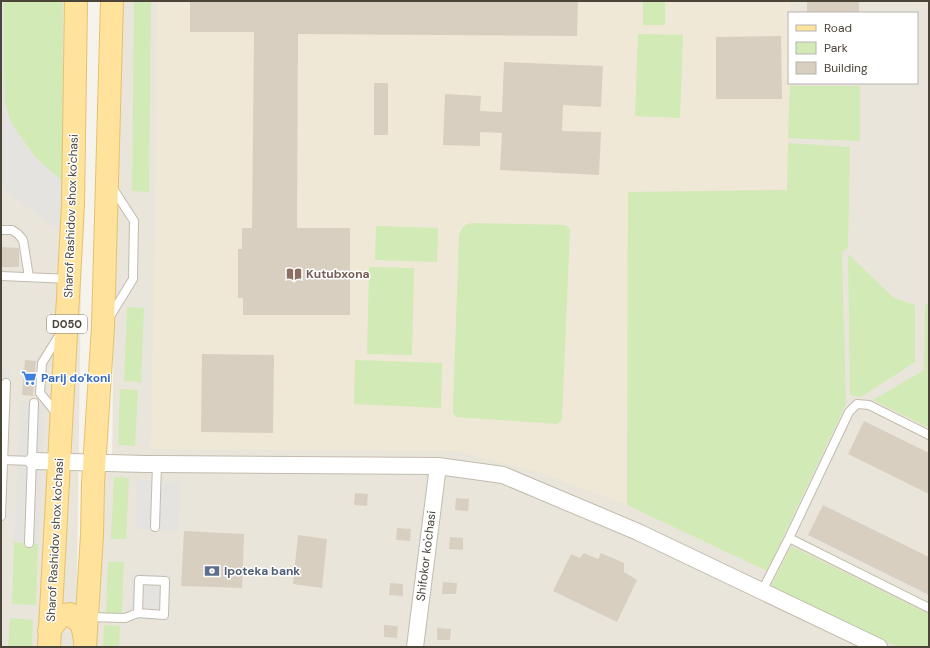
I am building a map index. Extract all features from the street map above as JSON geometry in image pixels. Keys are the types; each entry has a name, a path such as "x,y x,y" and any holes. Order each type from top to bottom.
{"main road":[{"name":"Sharof Rashidov shox ko'chasi","path":"49,639 70,279 73,205 76,1"},
{"name":"D050","path":"86,644 92,535 93,484 103,327 112,1"},
{"path":"49,639 60,616 70,614 82,624 86,644"}],"street":[{"path":"32,461 145,464 438,466 503,475 638,532 879,647"},
{"name":"Shifokor ko'chasi","path":"415,647 438,466"}],"lane":[{"path":"103,327 133,279 134,220 108,180"},
{"path":"1,230 12,230 23,240 29,277"},
{"path":"1,276 70,279"},
{"path":"1,516 6,383"},
{"path":"29,543 34,403"},
{"path":"762,591 849,412 857,404 869,405 929,435"},
{"path":"3,460 32,461"},
{"path":"155,527 157,464"},
{"path":"788,538 929,608"},
{"path":"87,617 125,618 138,613 164,614 164,581 139,580 138,613"}],"shaded area":[{"path":"1,1 85,1 76,647 1,647"},
{"path":"1,1 4,1 5,103 10,120 26,146 36,158 62,181 60,231 1,187"},
{"path":"117,1 929,1 929,647 95,647 104,468 112,468"},
{"path":"157,1 790,1 790,12 788,12 788,84 790,84 790,86 787,190 628,192 627,505 541,473 457,451 151,449"},
{"path":"1,369 10,369 8,431 1,430"},
{"path":"21,402 45,404 38,544 14,542"},
{"path":"137,479 180,482 178,531 135,529"},
{"path":"132,573 171,575 169,620 130,619"}],"green space":[{"path":"4,1 63,1 62,181 36,158 10,120 5,103"},
{"path":"134,1 151,1 149,192 132,191"},
{"path":"643,1 665,1 665,25 643,25"},
{"path":"638,34 683,35 680,118 635,116"},
{"path":"790,86 860,86 860,141 788,138"},
{"path":"788,143 850,147 848,248 842,252 846,404 767,571 627,505 628,192 787,190"},
{"path":"472,223 566,225 570,229 562,420 557,424 456,417 453,413 459,235 464,227"},
{"path":"376,226 438,228 437,262 375,260"},
{"path":"848,254 894,298 915,305 915,362 861,397 850,395"},
{"path":"369,267 414,268 412,355 367,354"},
{"path":"929,304 929,428 873,400 924,370 925,305"},
{"path":"127,307 144,308 141,382 124,381"},
{"path":"355,360 442,363 441,408 354,404"},
{"path":"120,389 138,390 135,446 118,445"},
{"path":"114,477 129,478 126,539 111,539"},
{"path":"14,542 38,544 36,605 12,604"},
{"path":"791,546 929,614 929,647 897,647 771,586"},
{"path":"108,562 124,562 122,613 106,613"},
{"path":"10,618 33,620 32,647 8,647"},
{"path":"104,625 120,626 119,647 103,647"}],"building":[{"path":"190,1 578,1 577,36 298,34 297,228 350,228 350,315 243,315 243,298 238,298 238,249 242,249 242,228 252,228 254,32 190,32"},
{"path":"807,1 859,1 859,12 807,12"},
{"path":"781,36 782,99 716,99 716,37"},
{"path":"504,62 603,66 601,107 563,105 562,131 601,132 599,175 500,170 502,133 480,132 480,146 443,145 445,94 481,96 480,111 502,112"},
{"path":"374,83 388,83 388,135 374,135"},
{"path":"1,247 19,248 19,267 1,267"},
{"path":"202,354 274,355 273,433 201,432"},
{"name":"Parij do'koni","path":"25,360 36,361 33,396 22,395"},
{"path":"864,421 929,453 929,494 848,454"},
{"path":"355,493 368,494 367,506 354,505"},
{"path":"456,498 469,499 468,511 455,510"},
{"path":"823,505 929,557 929,595 808,535"},
{"path":"397,528 411,529 410,541 396,540"},
{"name":"Ipoteka bank","path":"184,531 244,534 242,588 181,586"},
{"path":"298,535 327,539 322,588 293,584"},
{"path":"450,537 463,538 463,550 449,549"},
{"path":"584,553 598,559 601,553 624,563 624,572 637,580 617,622 553,591 571,554 580,558"},
{"path":"443,582 457,583 456,594 442,594"},
{"path":"390,583 403,584 403,596 389,595"},
{"path":"384,625 398,626 397,638 384,637"},
{"path":"437,628 451,629 450,640 437,640"}],"place":[{"name":"Kutubxona","path":"294,274"},
{"name":"Parij do'koni","path":"29,378"},
{"name":"Ipoteka bank","path":"212,571"}]}
